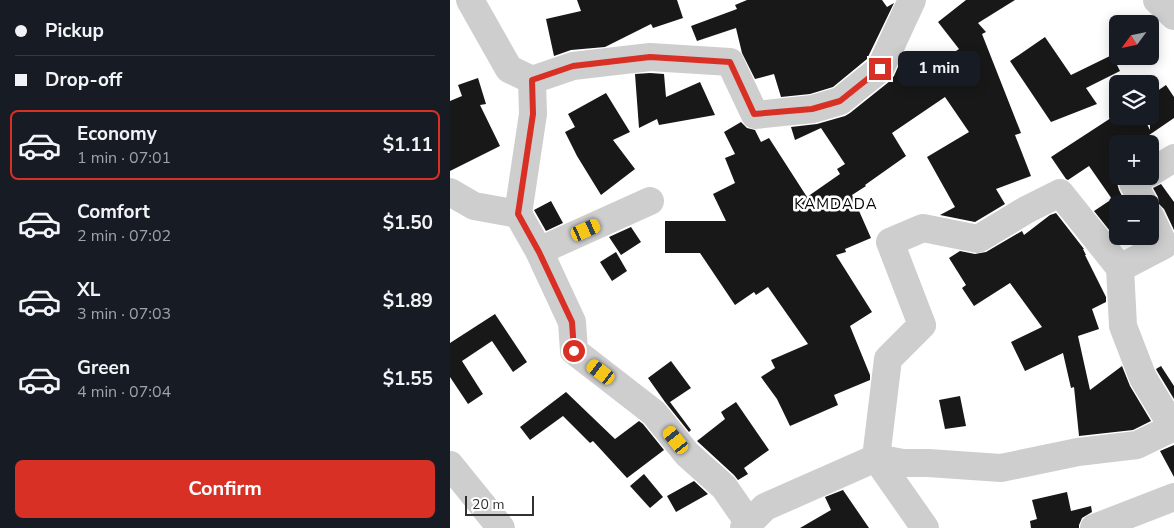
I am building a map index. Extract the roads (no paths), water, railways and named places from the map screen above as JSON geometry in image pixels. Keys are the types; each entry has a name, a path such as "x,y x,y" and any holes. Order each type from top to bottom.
{"street":[{"path":"470,0 509,69 532,80 573,66 650,57 730,62 754,114 812,109 840,101 880,69 912,0"},
{"path":"1157,0 1174,16"},
{"path":"532,80 533,114 518,214 539,252 572,322 574,351 654,413 687,454 724,488 747,525 765,507 876,458 904,463 1001,468 1078,452 1137,445 1174,428 1143,378 1123,326 1120,268 1060,193 1026,210 978,239 923,228 890,242 922,325 888,359 876,458 925,528"},
{"path":"1159,167 1174,158"},
{"path":"450,192 474,206 518,214"},
{"path":"539,252 650,201"},
{"path":"1120,268 1164,245 1159,235"},
{"path":"450,464 501,528"},
{"path":"1094,528 1174,497"}],"district":[{"name":"KAMDADA","path":"836,204"}]}
